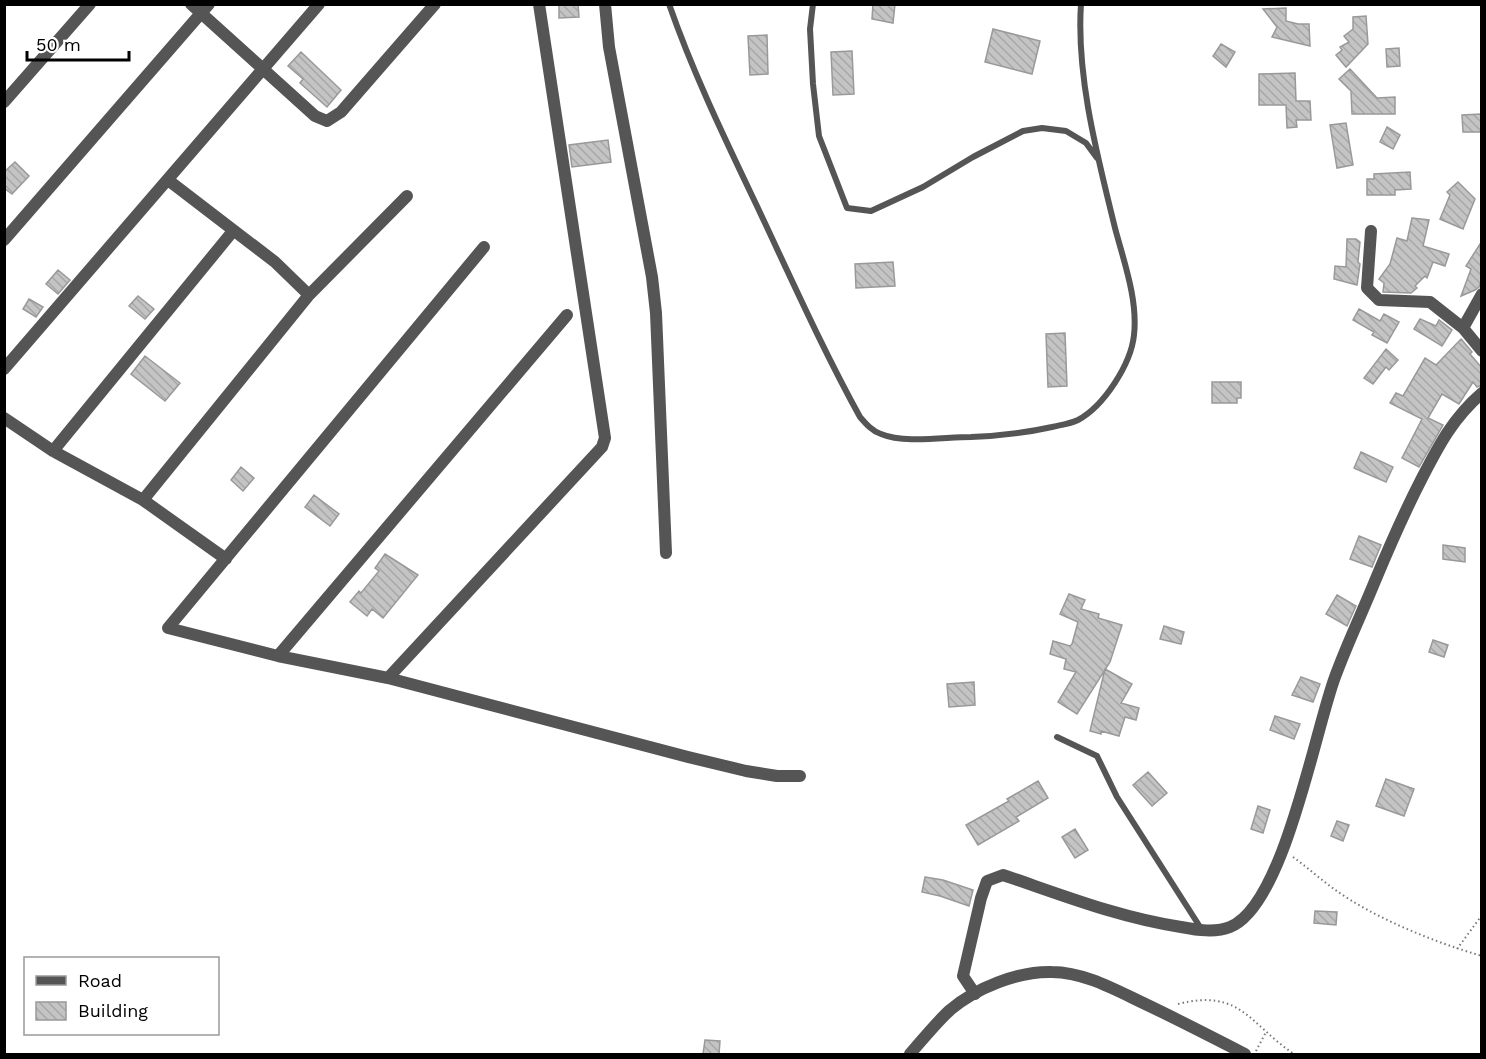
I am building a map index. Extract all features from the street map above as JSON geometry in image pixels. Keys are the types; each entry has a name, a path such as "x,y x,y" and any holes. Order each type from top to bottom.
{"street":[{"path":"4,102 90,4"},
{"path":"191,4 205,9 315,116 327,121 340,112 435,4"},
{"path":"4,369 319,4"},
{"path":"388,678 602,447 604,438 539,4"},
{"path":"605,4 609,47 652,278 656,313 666,552"},
{"path":"4,240 205,9"},
{"path":"168,180 275,262 309,295"},
{"path":"143,500 309,295 407,196"},
{"path":"53,451 233,231"},
{"path":"1371,231 1367,288 1373,296 1379,300 1430,302 1463,328 1482,351"},
{"path":"484,247 168,628 278,656 388,678 746,771 777,776 800,776"},
{"path":"1463,328 1482,294"},
{"path":"278,656 567,315"},
{"path":"975,994 963,976 981,898 987,881 1003,875 1112,912 1159,924 1202,931 1231,927 1245,916 1263,893 1284,850 1335,678 1400,520 1450,426 1482,393"},
{"path":"4,418 53,451 143,500 226,559"},
{"path":"910,1054 951,1009 975,994 1000,982 1020,976 1053,972 1104,984 1245,1054"}],"lane":[{"path":"669,4 704,92 847,393 868,427 879,434 893,438 1024,433 1076,421 1100,404 1120,372 1134,336 1131,291 1100,162 1086,89 1080,19 1081,4"},
{"path":"813,4 810,29 819,136 848,208 871,212 923,187 1023,131 1042,128 1066,131 1086,143 1100,162"},
{"path":"1057,736 1097,756 1117,796 1202,931"}],"path":[{"path":"1284,850 1335,890 1410,929 1457,949 1482,956"},
{"path":"1457,949 1482,915"},
{"path":"1160,1011 1195,1000 1211,999 1233,1006 1254,1020 1294,1054"},
{"path":"1255,1054 1266,1032"}],"building":[{"path":"559,4 578,4 579,17 559,18"},
{"path":"873,4 895,4 893,23 872,19"},
{"path":"1286,8 1286,21 1309,24 1310,46 1272,37 1277,27 1263,9"},
{"path":"1366,16 1368,44 1346,67 1336,55 1342,50 1340,47 1349,42 1344,36 1353,29 1353,17"},
{"path":"993,29 1040,41 1032,74 985,62"},
{"path":"767,35 768,74 750,75 748,36"},
{"path":"1221,44 1235,52 1226,67 1213,56"},
{"path":"1399,48 1400,66 1387,67 1386,49"},
{"path":"852,51 854,94 833,95 831,52"},
{"path":"301,52 341,90 327,107 300,83 303,79 288,66"},
{"path":"1350,69 1377,98 1395,97 1395,114 1352,114 1351,91 1339,79"},
{"path":"1295,73 1296,101 1310,101 1311,120 1296,120 1297,127 1287,128 1286,105 1259,105 1259,74"},
{"path":"1481,114 1482,132 1463,132 1462,115"},
{"path":"1346,123 1353,165 1337,168 1330,125"},
{"path":"1387,127 1400,135 1393,149 1380,142"},
{"path":"608,140 611,162 572,167 569,145"},
{"path":"15,162 29,176 12,194 4,188 4,172"},
{"path":"1410,172 1411,189 1395,190 1395,195 1367,195 1367,179 1374,179 1374,174"},
{"path":"1458,182 1475,199 1463,229 1440,219 1450,195 1447,192"},
{"path":"1412,218 1429,220 1423,246 1449,254 1445,266 1433,262 1427,278 1425,276 1411,293 1383,292 1384,283 1379,279 1390,264 1397,238 1407,241"},
{"path":"1347,239 1356,239 1360,242 1357,285 1334,279 1335,266 1346,267"},
{"path":"1480,244 1482,279 1479,287 1461,296 1471,269 1466,266"},
{"path":"893,262 895,286 856,288 855,264"},
{"path":"58,270 70,280 58,294 46,284"},
{"path":"138,296 154,309 145,319 129,306"},
{"path":"29,299 43,307 36,317 23,309"},
{"path":"1359,309 1380,321 1384,314 1399,322 1387,343 1372,335 1374,332 1353,320"},
{"path":"1420,319 1436,326 1439,320 1452,330 1442,346 1414,329"},
{"path":"1065,333 1067,386 1048,387 1046,334"},
{"path":"1461,339 1482,368 1482,385 1477,387 1473,382 1459,404 1442,394 1428,418 1443,425 1419,467 1402,458 1422,419 1390,403 1396,393 1403,396 1425,358 1436,365"},
{"path":"1386,349 1398,360 1389,370 1386,367 1373,384 1364,378"},
{"path":"145,356 180,383 165,401 131,374"},
{"path":"1212,382 1241,382 1241,398 1237,398 1237,403 1212,403"},
{"path":"1361,452 1393,467 1386,482 1354,468"},
{"path":"241,467 254,478 243,491 231,480"},
{"path":"314,495 339,514 330,526 305,507"},
{"path":"1359,536 1381,545 1372,567 1350,559"},
{"path":"1443,545 1465,548 1465,562 1443,559"},
{"path":"385,554 418,575 383,618 372,609 367,616 350,602 359,591 361,593 379,571 375,568"},
{"path":"1069,594 1085,600 1081,609 1099,614 1098,618 1122,625 1110,662 1077,714 1058,702 1076,672 1064,669 1066,659 1050,654 1053,641 1070,646 1072,644 1078,622 1060,614"},
{"path":"1337,595 1356,606 1347,626 1326,614"},
{"path":"1164,626 1184,632 1181,644 1160,639"},
{"path":"1433,640 1448,645 1444,657 1429,652"},
{"path":"1105,669 1132,684 1121,703 1139,708 1136,720 1125,717 1119,736 1101,731 1101,734 1090,731"},
{"path":"1301,677 1320,684 1313,702 1292,695"},
{"path":"974,682 975,705 949,707 947,684"},
{"path":"1275,716 1300,724 1294,739 1270,730"},
{"path":"1148,772 1167,793 1152,806 1133,785"},
{"path":"1386,779 1414,789 1404,816 1376,806"},
{"path":"1038,781 1048,798 1016,817 1019,821 978,845 966,825 1009,801 1007,799"},
{"path":"1258,806 1270,810 1263,833 1251,829"},
{"path":"1337,821 1349,825 1343,841 1331,836"},
{"path":"1075,829 1088,850 1075,858 1062,837"},
{"path":"925,877 943,880 973,890 969,906 922,892"},
{"path":"1315,911 1337,912 1336,925 1314,923"},
{"path":"705,1040 720,1041 719,1054 703,1054"}]}
